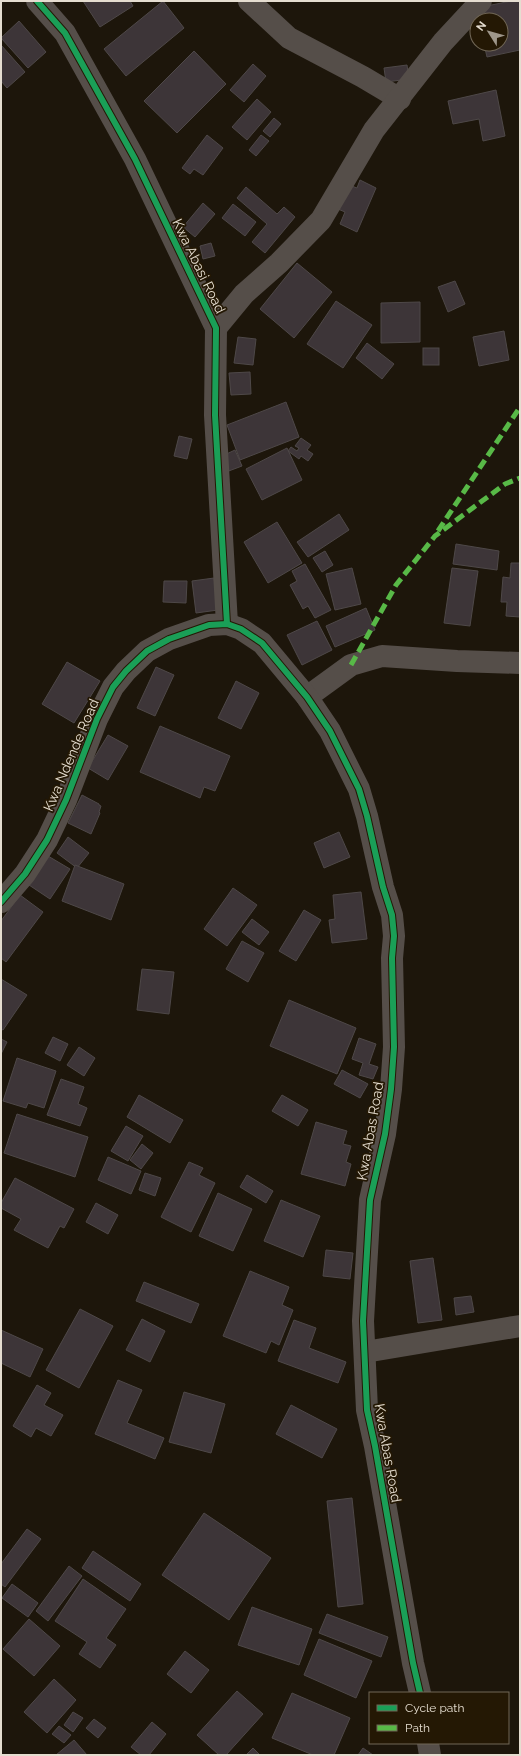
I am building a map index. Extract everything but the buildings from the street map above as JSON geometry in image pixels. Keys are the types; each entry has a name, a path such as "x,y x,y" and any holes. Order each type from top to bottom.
{"street":[{"name":"Kwa Abasi Road","path":"36,1 65,33 135,159 216,328 215,415 227,624"},
{"path":"249,1 289,38 363,77 400,99"},
{"path":"216,328 244,294 279,263 321,220 374,130 400,99 443,42 481,1"},
{"name":"Kwa Abas Road","path":"227,624 241,629 262,643 307,697 330,731 359,789 367,816 383,887 392,915 394,1047 391,1089 385,1134 370,1200 363,1321 365,1380 368,1410 413,1663 420,1692"},
{"name":"Kwa Ndende Road","path":"1,902 25,874 47,840 66,800 97,719 113,687 126,671 147,651 169,639 209,625 227,624"},
{"path":"307,697 351,665 382,656 520,663"},
{"path":"365,1352 520,1326"},
{"path":"428,1744 430,1755"}],"marked path":[{"path":"438,531 520,407"},
{"path":"351,665 396,585 435,536 505,484 520,478"}],"cycle path":[{"path":"37,1 65,33 135,159 216,328 215,415 227,624"},
{"path":"1,902 25,874 47,840 66,800 97,719 113,687 126,671 147,651 169,639 209,625 227,624 241,629 262,643 307,697 330,731 359,789 367,816 383,887 392,915 394,936 392,958 394,1047 391,1089 385,1134 370,1200 363,1321 367,1410 375,1446 413,1663 420,1692"}]}
